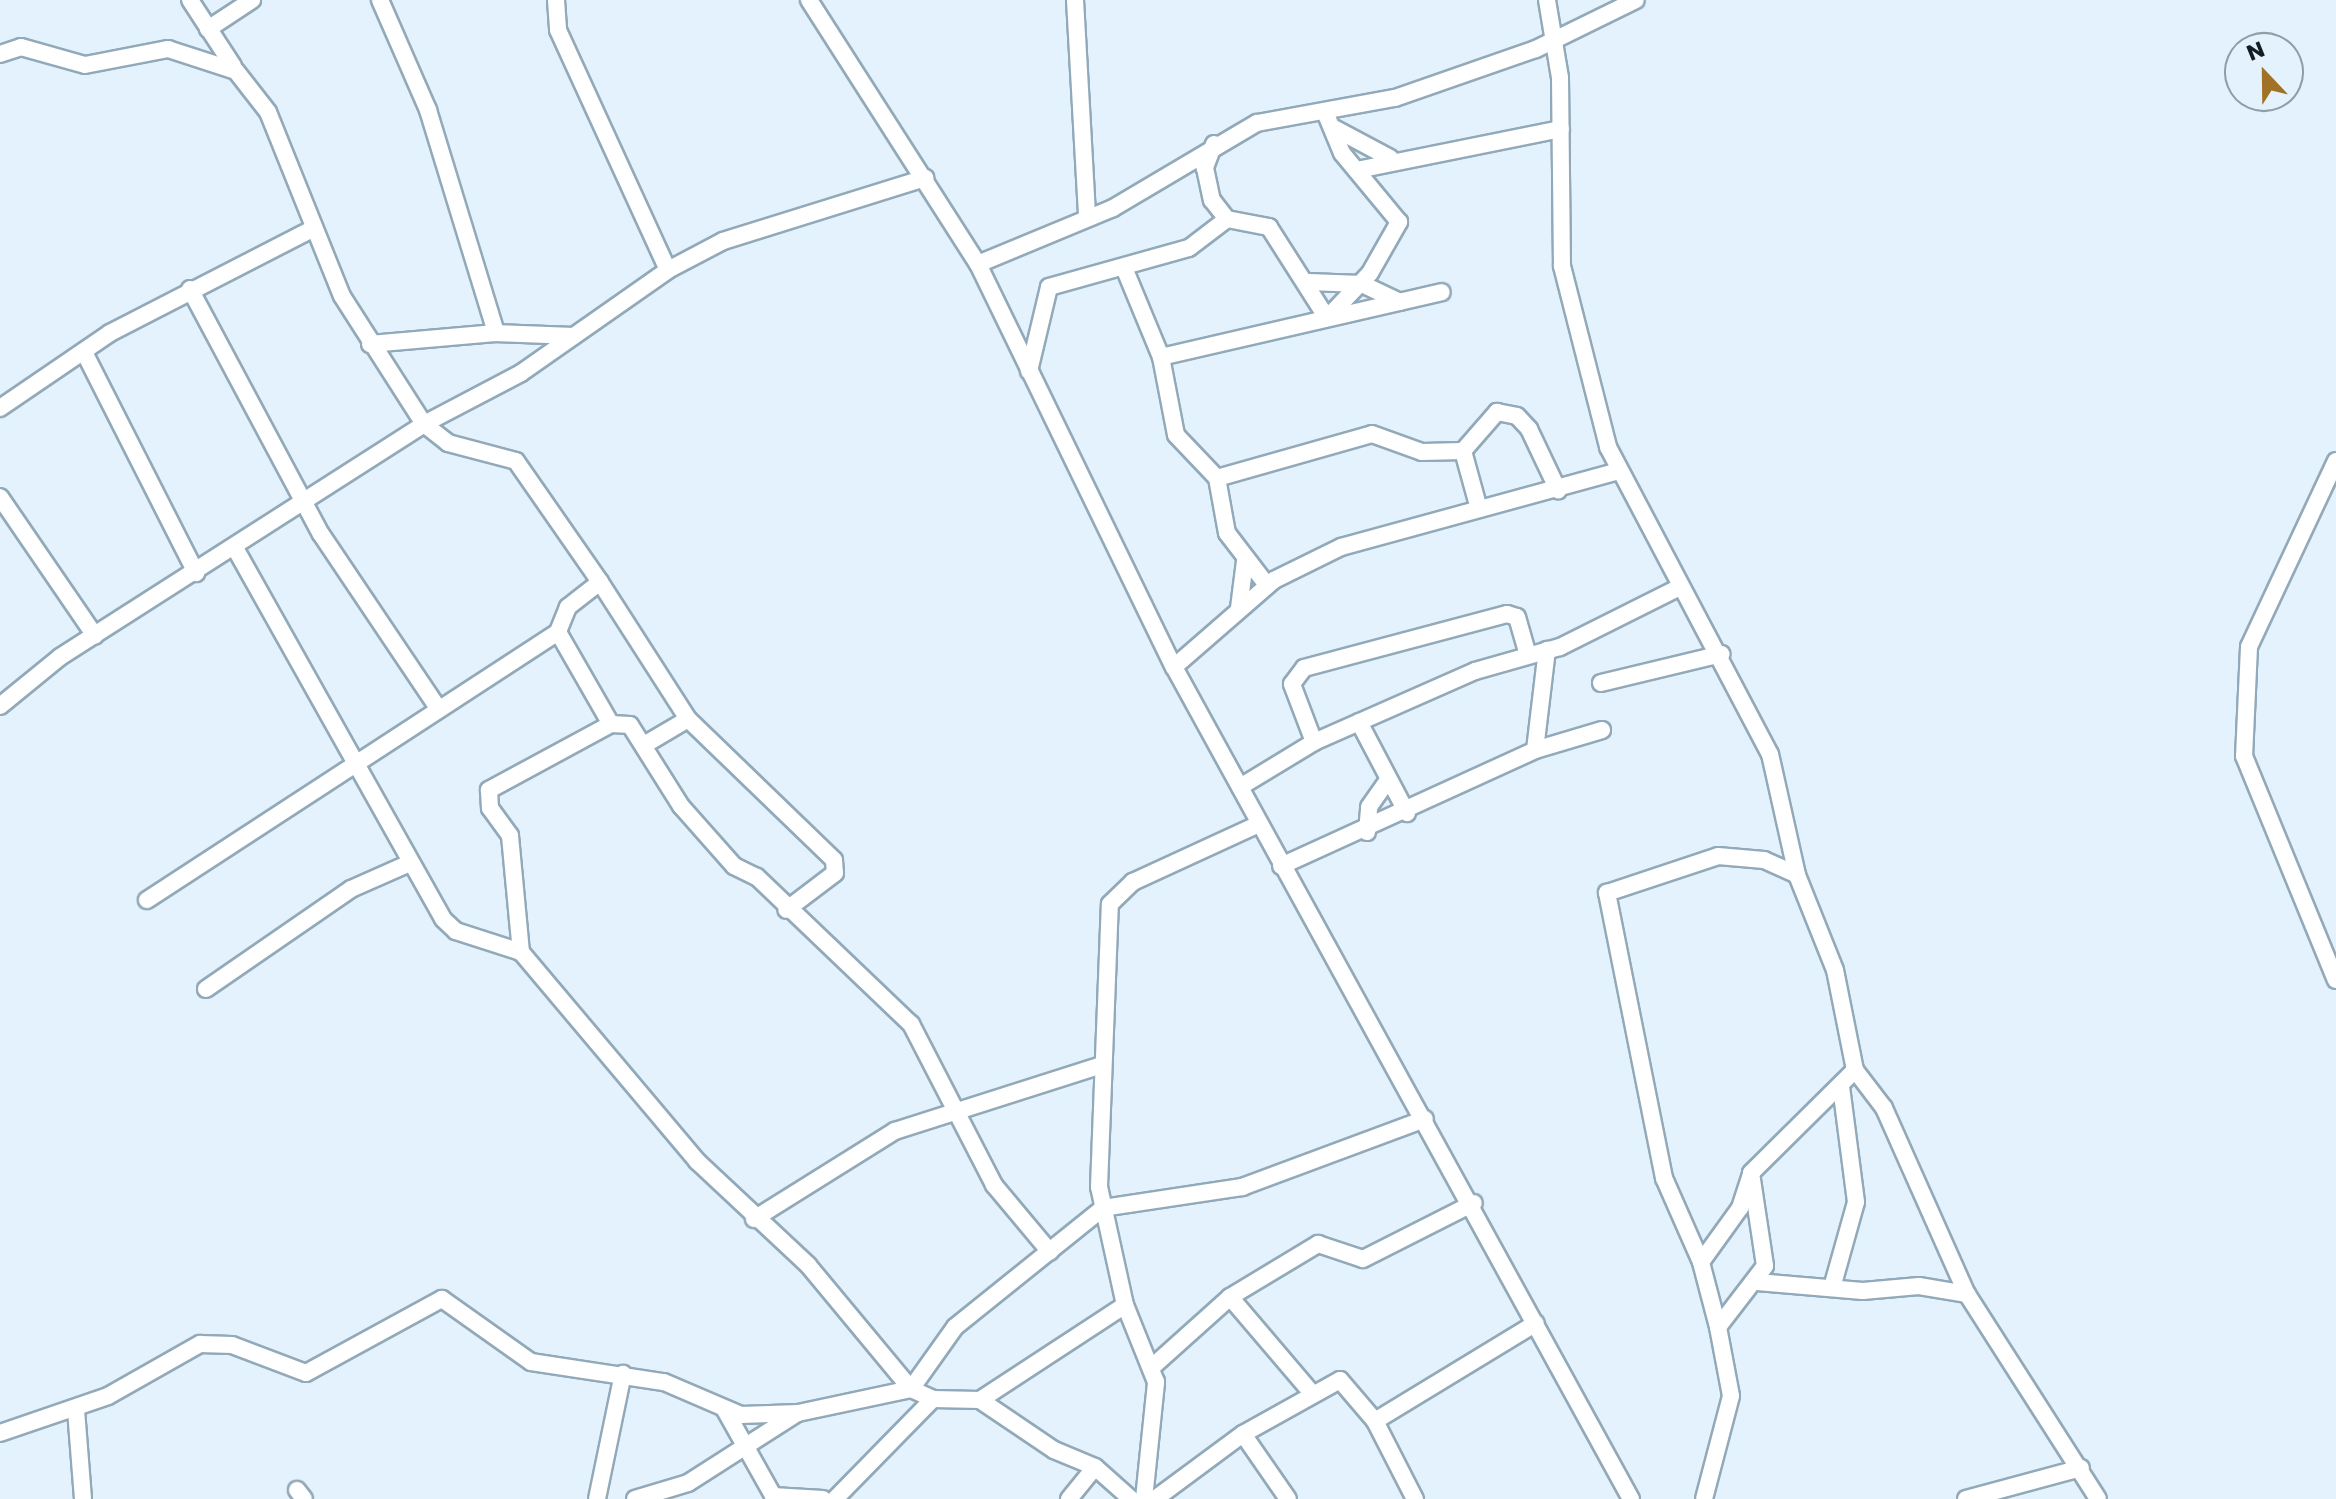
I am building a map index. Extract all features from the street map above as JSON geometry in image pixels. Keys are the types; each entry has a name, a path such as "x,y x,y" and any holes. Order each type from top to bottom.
{"street":[{"path":"190,0 236,71 268,112 314,228 370,344 424,424 448,443 516,461 600,582 688,719 834,860 835,873 786,910"},
{"path":"208,29 252,0"},
{"path":"380,0 428,110 496,333"},
{"path":"556,0 558,30 668,270"},
{"path":"809,0 978,264 1174,667 1281,866 1474,1203 1631,1499"},
{"path":"1075,0 1087,218"},
{"path":"1547,0 1561,129 1562,266 1618,471 1642,505 1678,588 1722,654 1779,777 1797,875 1835,970 1855,1070 1884,1108 1967,1294 2098,1499"},
{"path":"978,264 1087,218 1214,144 1257,123 1328,120 1552,41 1636,0"},
{"path":"0,54 21,47 85,65 186,50 236,71"},
{"path":"1328,120 1390,158"},
{"path":"1327,318 1362,284 1399,222 1357,170 1328,120"},
{"path":"1357,170 1390,158 1561,129"},
{"path":"1214,144 1205,156 1206,185 1227,219 1269,227 1308,282 1327,318"},
{"path":"0,706 95,636 306,504 424,424 573,336 668,270 723,241 925,178"},
{"path":"1029,371 1042,294 1189,248 1227,219"},
{"path":"3,402 190,289 314,228"},
{"path":"1125,270 1161,357 1176,435 1217,478 1227,533 1245,561 1267,585"},
{"path":"1308,282 1362,284 1400,302"},
{"path":"190,289 306,504 438,708"},
{"path":"1161,357 1442,292"},
{"path":"370,344 496,333 573,336"},
{"path":"84,352 196,573"},
{"path":"1479,509 1463,451 1485,418 1517,416 1545,455 1558,490"},
{"path":"1217,478 1372,434 1422,452 1463,451"},
{"path":"2336,461 2249,647 2244,756 2336,980"},
{"path":"1174,667 1267,585 1341,547 1558,490 1618,471"},
{"path":"0,497 95,636"},
{"path":"235,548 357,760 410,863 456,931 521,952 754,1219 808,1265 911,1389 933,1399 980,1400 1054,1450 1095,1467 1131,1499"},
{"path":"1239,608 1245,561"},
{"path":"147,900 357,760 558,632 568,607 600,582"},
{"path":"1240,787 1314,742 1527,652 1547,650 1678,588"},
{"path":"1314,742 1292,684 1304,668 1507,614 1517,617 1527,652"},
{"path":"558,632 611,724"},
{"path":"1535,750 1547,650"},
{"path":"1601,683 1722,654"},
{"path":"644,745 688,719"},
{"path":"1359,722 1407,813"},
{"path":"521,952 510,836 490,808 489,790 611,724 630,725 689,815 786,910 872,979 911,1024 994,1185 1050,1252"},
{"path":"1281,866 1367,832 1535,750 1602,730"},
{"path":"1367,832 1369,807 1388,780"},
{"path":"1144,1499 1157,1396 1151,1368 1125,1305 1103,1208 1102,1065 1107,929 1118,890 1259,824"},
{"path":"1704,1499 1731,1396 1701,1262 1664,1178 1607,893 1718,856 1764,860 1797,875"},
{"path":"206,989 351,889 410,863"},
{"path":"754,1219 859,1150 954,1109 1102,1065"},
{"path":"1701,1262 1740,1208 1751,1173 1855,1070"},
{"path":"1833,1284 1856,1202 1841,1086"},
{"path":"725,1410 798,1413 911,1389 955,1327 1103,1208 1242,1187 1425,1119"},
{"path":"1718,1327 1757,1282 1766,1249 1751,1173"},
{"path":"1151,1368 1230,1297 1318,1244 1363,1259 1474,1203"},
{"path":"1757,1282 1967,1294"},
{"path":"1230,1297 1310,1391"},
{"path":"0,1433 76,1410 200,1344 232,1345 296,1373 318,1370 442,1299 531,1362 623,1374 698,1392 725,1410 744,1450 774,1498 823,1499"},
{"path":"980,1400 1125,1305"},
{"path":"1375,1421 1536,1323"},
{"path":"597,1499 623,1374"},
{"path":"1155,1499 1243,1434 1328,1380 1349,1383 1375,1421 1415,1499"},
{"path":"835,1499 933,1399"},
{"path":"76,1410 83,1499"},
{"path":"635,1499 688,1483 798,1413"},
{"path":"1243,1434 1288,1499"},
{"path":"1069,1499 1095,1467"},
{"path":"1966,1499 2081,1468"}]}
